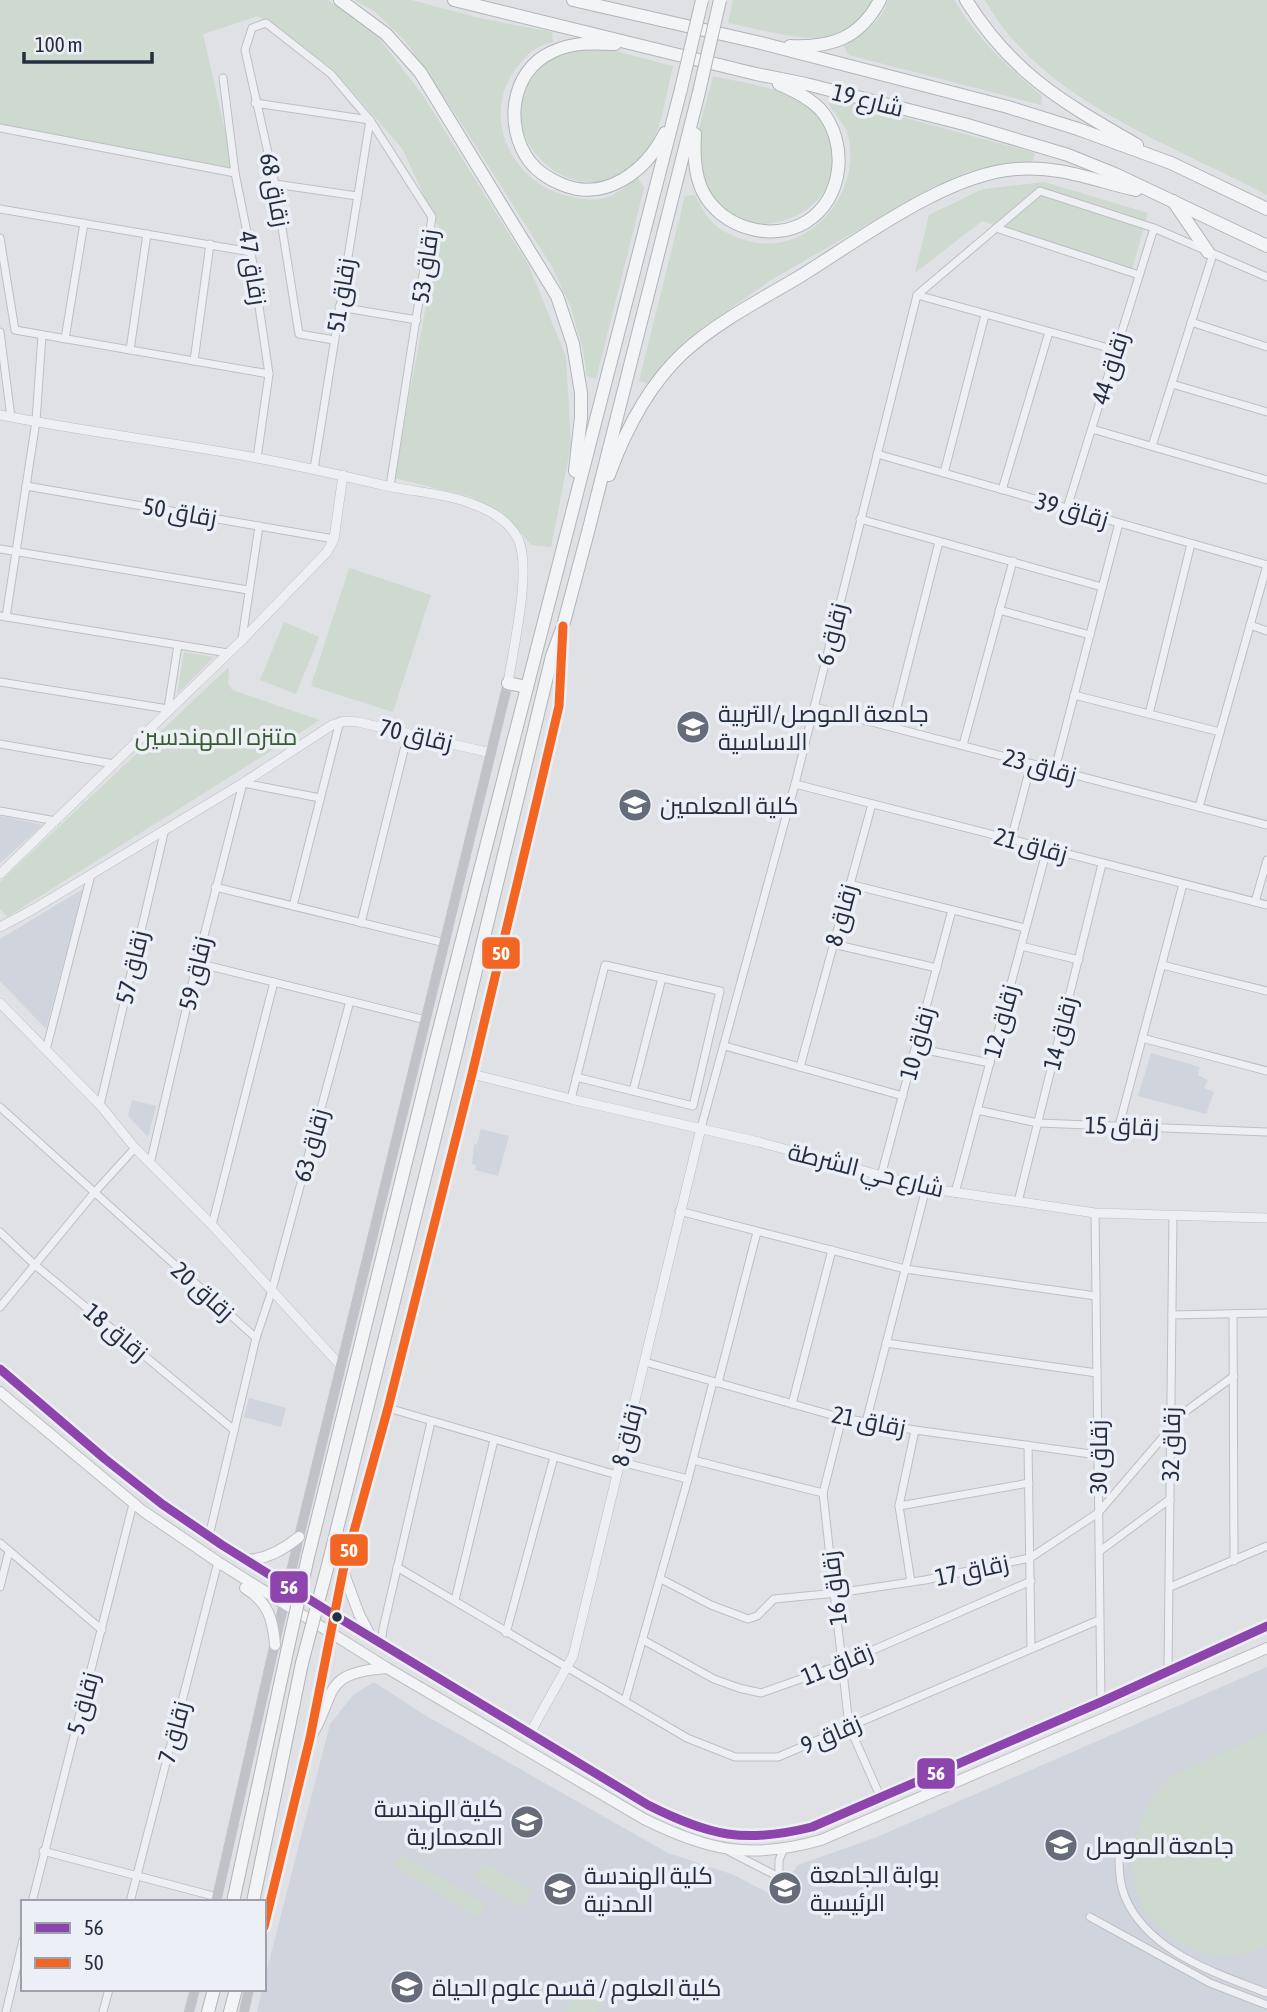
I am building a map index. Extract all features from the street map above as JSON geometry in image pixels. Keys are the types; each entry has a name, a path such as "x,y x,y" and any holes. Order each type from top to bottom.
{"highway":[{"path":"341,0 386,34 420,72 557,296 573,344 581,393 579,444 566,530"},
{"name":"شارع 19","path":"454,0 585,30 1002,135 1093,164 1267,246"},
{"name":"شارع 19","path":"573,0 761,43 1008,107 1171,163 1267,209"},
{"path":"608,0 645,16"},
{"path":"233,1900 308,1557 702,0"},
{"path":"253,1900 302,1663 457,1049 552,656 563,626 589,528 698,98 720,0"},
{"path":"761,43 808,47 840,40 863,24 880,0"},
{"path":"966,0 1004,51 1043,87 1106,127 1171,163"},
{"path":"640,46 580,44 550,53 537,62 526,74 515,102 515,129 525,154 542,174 565,186 592,190 608,187 622,181 648,159 660,143 676,107"},
{"path":"698,98 694,157 702,191 711,204 734,223 748,228 777,231 803,224 824,206 836,182 839,168 836,137 830,123 802,94 756,74"},
{"path":"589,528 629,430 652,390 683,354 723,323 922,201 978,177 1016,169 1073,173 1159,195"},
{"path":"1173,201 1210,253"},
{"path":"508,683 527,687"},
{"path":"208,2012 213,1991"},
{"path":"230,2012 235,1991"}],"main road":[{"path":"266,1919 310,1738 343,1571 388,1408 472,1074 559,706 563,626"},
{"path":"217,1899 340,1365 508,683"},
{"path":"0,1369 104,1459 162,1504 245,1560 648,1805 708,1831 762,1837 812,1827 1058,1721 1267,1626"},
{"path":"0,1392 133,1504 284,1604 387,1668 645,1819 694,1841 726,1850 759,1852 821,1840 1267,1648"},
{"path":"245,1560 267,1557 299,1537"},
{"path":"218,1562 225,1573 264,1603 274,1624 275,1645"},
{"path":"343,1571 371,1637"},
{"path":"310,1738 317,1728 327,1699 340,1681 366,1670 387,1668"},
{"path":"1058,1721 1064,1736"},
{"path":"189,2012 194,1991"},
{"path":"244,2012 249,1991"}],"street":[{"name":"زقاق 68","path":"266,23 252,28 245,50 275,184 299,334 334,340"},
{"name":"زقاق 53","path":"266,23 331,74 370,120 432,217 390,486"},
{"name":"زقاق 47","path":"223,78 235,173 251,251 269,374 257,458"},
{"path":"256,103 370,120"},
{"name":"زقاق 51","path":"314,469 370,120"},
{"path":"0,128 235,173"},
{"path":"275,184 357,196"},
{"path":"917,295 1041,191 1154,228 1267,277"},
{"path":"0,209 251,251"},
{"path":"65,339 84,223"},
{"path":"996,228 1139,275"},
{"name":"زقاق 44","path":"1067,508 1154,228"},
{"path":"130,350 147,234"},
{"path":"0,238 15,330 269,374"},
{"path":"194,361 210,244"},
{"path":"1152,446 1210,253"},
{"path":"917,295 1116,350"},
{"name":"زقاق 6","path":"701,1128 795,784 917,295"},
{"path":"339,307 416,320"},
{"path":"944,473 985,315"},
{"path":"1191,322 1267,347"},
{"path":"0,332 11,417"},
{"path":"1002,489 1049,332"},
{"path":"42,335 36,421 3,616 228,653"},
{"path":"1172,384 1267,412"},
{"path":"0,415 257,458 447,495 470,502 498,517 515,534 522,549 524,572 508,683"},
{"path":"1092,429 1267,480"},
{"name":"زقاق 39","path":"877,454 1267,565"},
{"path":"0,874 242,640 327,552 334,539 343,475"},
{"name":"زقاق 50","path":"26,486 334,539"},
{"path":"860,519 1102,587"},
{"path":"1055,769 1119,523"},
{"path":"242,640 259,526"},
{"path":"892,727 939,542"},
{"path":"1149,714 1191,544"},
{"path":"0,549 248,590"},
{"path":"962,745 1013,561"},
{"path":"1199,807 1267,565"},
{"path":"999,610 1090,635"},
{"path":"1250,625 1267,631"},
{"path":"169,709 178,645"},
{"path":"0,682 169,709"},
{"path":"1074,695 1220,732"},
{"name":"زقاق 23","path":"814,707 1267,825"},
{"path":"0,927 92,875 340,721"},
{"path":"293,906 340,721"},
{"name":"زقاق 70","path":"340,721 358,722 491,753"},
{"path":"361,923 408,734"},
{"path":"0,744 114,765"},
{"path":"1011,839 1031,764"},
{"path":"243,783 320,798"},
{"name":"زقاق 59","path":"150,1164 215,887 243,783"},
{"name":"زقاق 21","path":"795,784 1267,905"},
{"name":"زقاق 8","path":"800,1067 872,804"},
{"path":"0,811 56,821"},
{"name":"زقاق 57","path":"100,1105 165,830"},
{"name":"زقاق 12","path":"956,1193 1046,849"},
{"path":"1255,902 1267,860"},
{"name":"زقاق 14","path":"1018,1202 1102,864"},
{"path":"46,1050 92,875"},
{"path":"849,884 1026,928"},
{"path":"1119,1126 1183,884"},
{"path":"215,887 444,943"},
{"name":"زقاق 10","path":"881,1176 952,910"},
{"path":"833,944 937,968"},
{"path":"1021,946 1079,960"},
{"path":"197,963 426,1020"},
{"path":"571,1099 576,1077 605,965 720,991 693,1106 576,1077"},
{"path":"1162,965 1267,991"},
{"path":"634,1091 662,978"},
{"path":"212,1225 274,982"},
{"name":"زقاق 63","path":"256,1338 272,1290 349,1001"},
{"path":"0,1004 100,1105 135,1148 212,1225 340,1365"},
{"path":"1143,1038 1267,1071"},
{"path":"724,1046 903,1096"},
{"path":"916,1048 990,1063"},
{"name":"شارع حي الشرطة","path":"472,1074 701,1128 926,1188 1095,1213 1267,1218"},
{"name":"زقاق 20","path":"0,1107 256,1338 209,1536"},
{"name":"زقاق 15","path":"977,1110 1038,1123 1267,1132"},
{"name":"زقاق 8","path":"530,1733 573,1656 701,1128"},
{"path":"0,1307 135,1148"},
{"path":"866,1422 926,1188"},
{"path":"680,1211 905,1269 1096,1296"},
{"name":"زقاق 30","path":"1095,1213 1101,1702"},
{"name":"زقاق 32","path":"1168,1672 1173,1215"},
{"name":"زقاق 18","path":"0,1232 35,1265 234,1430"},
{"path":"625,1701 757,1232"},
{"path":"792,1404 832,1250"},
{"path":"1172,1315 1267,1313"},
{"path":"1233,1314 1234,1561"},
{"path":"886,1343 1097,1373"},
{"name":"زقاق 21","path":"645,1362 842,1418 1098,1455"},
{"name":"زقاق 17","path":"661,1579 711,1605 748,1619 757,1616 774,1599 911,1582 1030,1558 1098,1513 1171,1425 1234,1376"},
{"path":"388,1408 617,1475"},
{"name":"زقاق 16","path":"842,1418 823,1493 849,1726 880,1796"},
{"path":"382,1644 431,1422"},
{"path":"911,1582 900,1506 915,1430"},
{"path":"455,1600 494,1440"},
{"path":"1028,1445 1031,1647"},
{"path":"506,1633 554,1457"},
{"path":"693,1460 823,1493"},
{"path":"621,1462 688,1479"},
{"path":"900,1506 1028,1483"},
{"path":"1100,1551 1170,1499"},
{"name":"زقاق 5","path":"32,1900 133,1504"},
{"path":"0,1543 102,1630"},
{"path":"1170,1587 1267,1546"},
{"path":"0,1587 9,1550"},
{"name":"زقاق 7","path":"130,1900 218,1562"},
{"name":"زقاق 9","path":"397,1567 687,1738 741,1758 778,1757 1099,1620"},
{"name":"زقاق 11","path":"643,1640 714,1679 758,1693 843,1664 1031,1581"},
{"path":"726,1850 779,1877 779,1860 784,1848"},
{"path":"43,1851 217,1899"},
{"path":"1119,1859 1124,1896 1147,1929 1196,1964 1267,1993"},
{"path":"1090,1917 1210,1983 1267,2005"},
{"path":"6,2012 21,1948"},
{"path":"103,2012 108,1991"}],"shaded area":[{"path":"0,816 43,825 0,863"},
{"path":"83,889 46,1029 0,981 0,939"},
{"path":"1151,1053 1200,1067 1198,1075 1208,1080 1204,1088 1214,1092 1206,1114 1138,1096"},
{"path":"132,1100 156,1106 148,1137 128,1116"},
{"path":"481,1129 509,1136 498,1176 475,1170 476,1165 472,1164 474,1144 477,1144"},
{"path":"249,1398 286,1408 281,1427 244,1417"},
{"name":"جامعة الموصل","path":"1267,1667 1267,2012 257,2012 262,1991 266,1991 266,1973 330,1724 353,1695 374,1682 423,1714 668,1853 734,1875 774,1896 798,1865 877,1837"}],"green space":[{"path":"0,0 328,0 379,38 424,97 529,266 566,357 571,445 551,547 531,545 513,523 472,497 394,478 440,230 402,148 332,68 258,16 203,34 234,170 0,127"},
{"path":"354,0 411,0 479,18 552,32 553,42 540,46 527,55 505,89 501,108 502,128 518,164 548,189 568,196 606,198 638,178 644,188 596,379 587,376 583,350 570,305 551,265 456,115 406,42 374,11"},
{"path":"733,0 875,0 861,21 844,34 812,38 728,23"},
{"path":"888,0 954,0 994,52 1042,96 1041,105 849,55 843,45 876,21"},
{"path":"985,0 1267,0 1267,195 1150,137 1073,92 1039,65 1009,35"},
{"path":"600,47 673,66 660,122 646,152 625,173 601,182 577,181 554,171 536,154 524,133 520,108 528,81 536,67 547,56"},
{"path":"713,76 783,93 805,103 825,124 832,140 835,163 830,183 817,201 798,215 777,223 754,223 732,216 709,192 699,165 697,144"},
{"path":"836,99 1035,153 1032,162 970,171 929,189 771,280 698,331 668,358 651,384 639,381 685,196 695,195 707,216 716,225 745,240 768,244 789,240 809,231 825,217 838,199 847,179 850,157 848,135 828,103"},
{"path":"1044,182 1148,213 1131,272 982,221 915,273 929,215 983,189"},
{"path":"349,568 431,595 393,712 311,686"},
{"path":"284,622 319,637 296,694 260,680"},
{"path":"184,652 214,657 177,694"},
{"name":"متنزه المهندسين","path":"229,667 228,683 232,690 320,720 7,917 0,909 0,882"},
{"path":"1267,1732 1267,1946 1239,1955 1200,1952 1163,1930 1142,1905 1135,1886 1133,1869 1136,1835 1149,1803 1170,1778"},
{"path":"402,1854 486,1905 479,1918 394,1867"},
{"path":"484,1863 533,1891 523,1908 474,1880"},
{"path":"580,1987 604,2001 597,2012 565,2012"}],"transit line":[{"name":"50","path":"266,1919 310,1738 343,1571 388,1408 472,1074 559,706 563,626"},
{"name":"56","path":"0,1369 105,1459 162,1504 222,1545 648,1805 690,1824 728,1834 766,1835 812,1827 1101,1702 1267,1626"}],"place":[{"name":"جامعة الموصل/التربية الاساسية","path":"693,727"},
{"name":"كلية المعلمين","path":"635,805"},
{"name":"كلية الهندسة المعمارية","path":"527,1822"},
{"name":"جامعة الموصل","path":"1061,1845"},
{"name":"بوابة الجامعة الرئيسية","path":"785,1888"},
{"name":"كلية الهندسة المدنية","path":"560,1889"},
{"name":"كلية العلوم / قسم علوم الحياة","path":"407,1987"}]}
